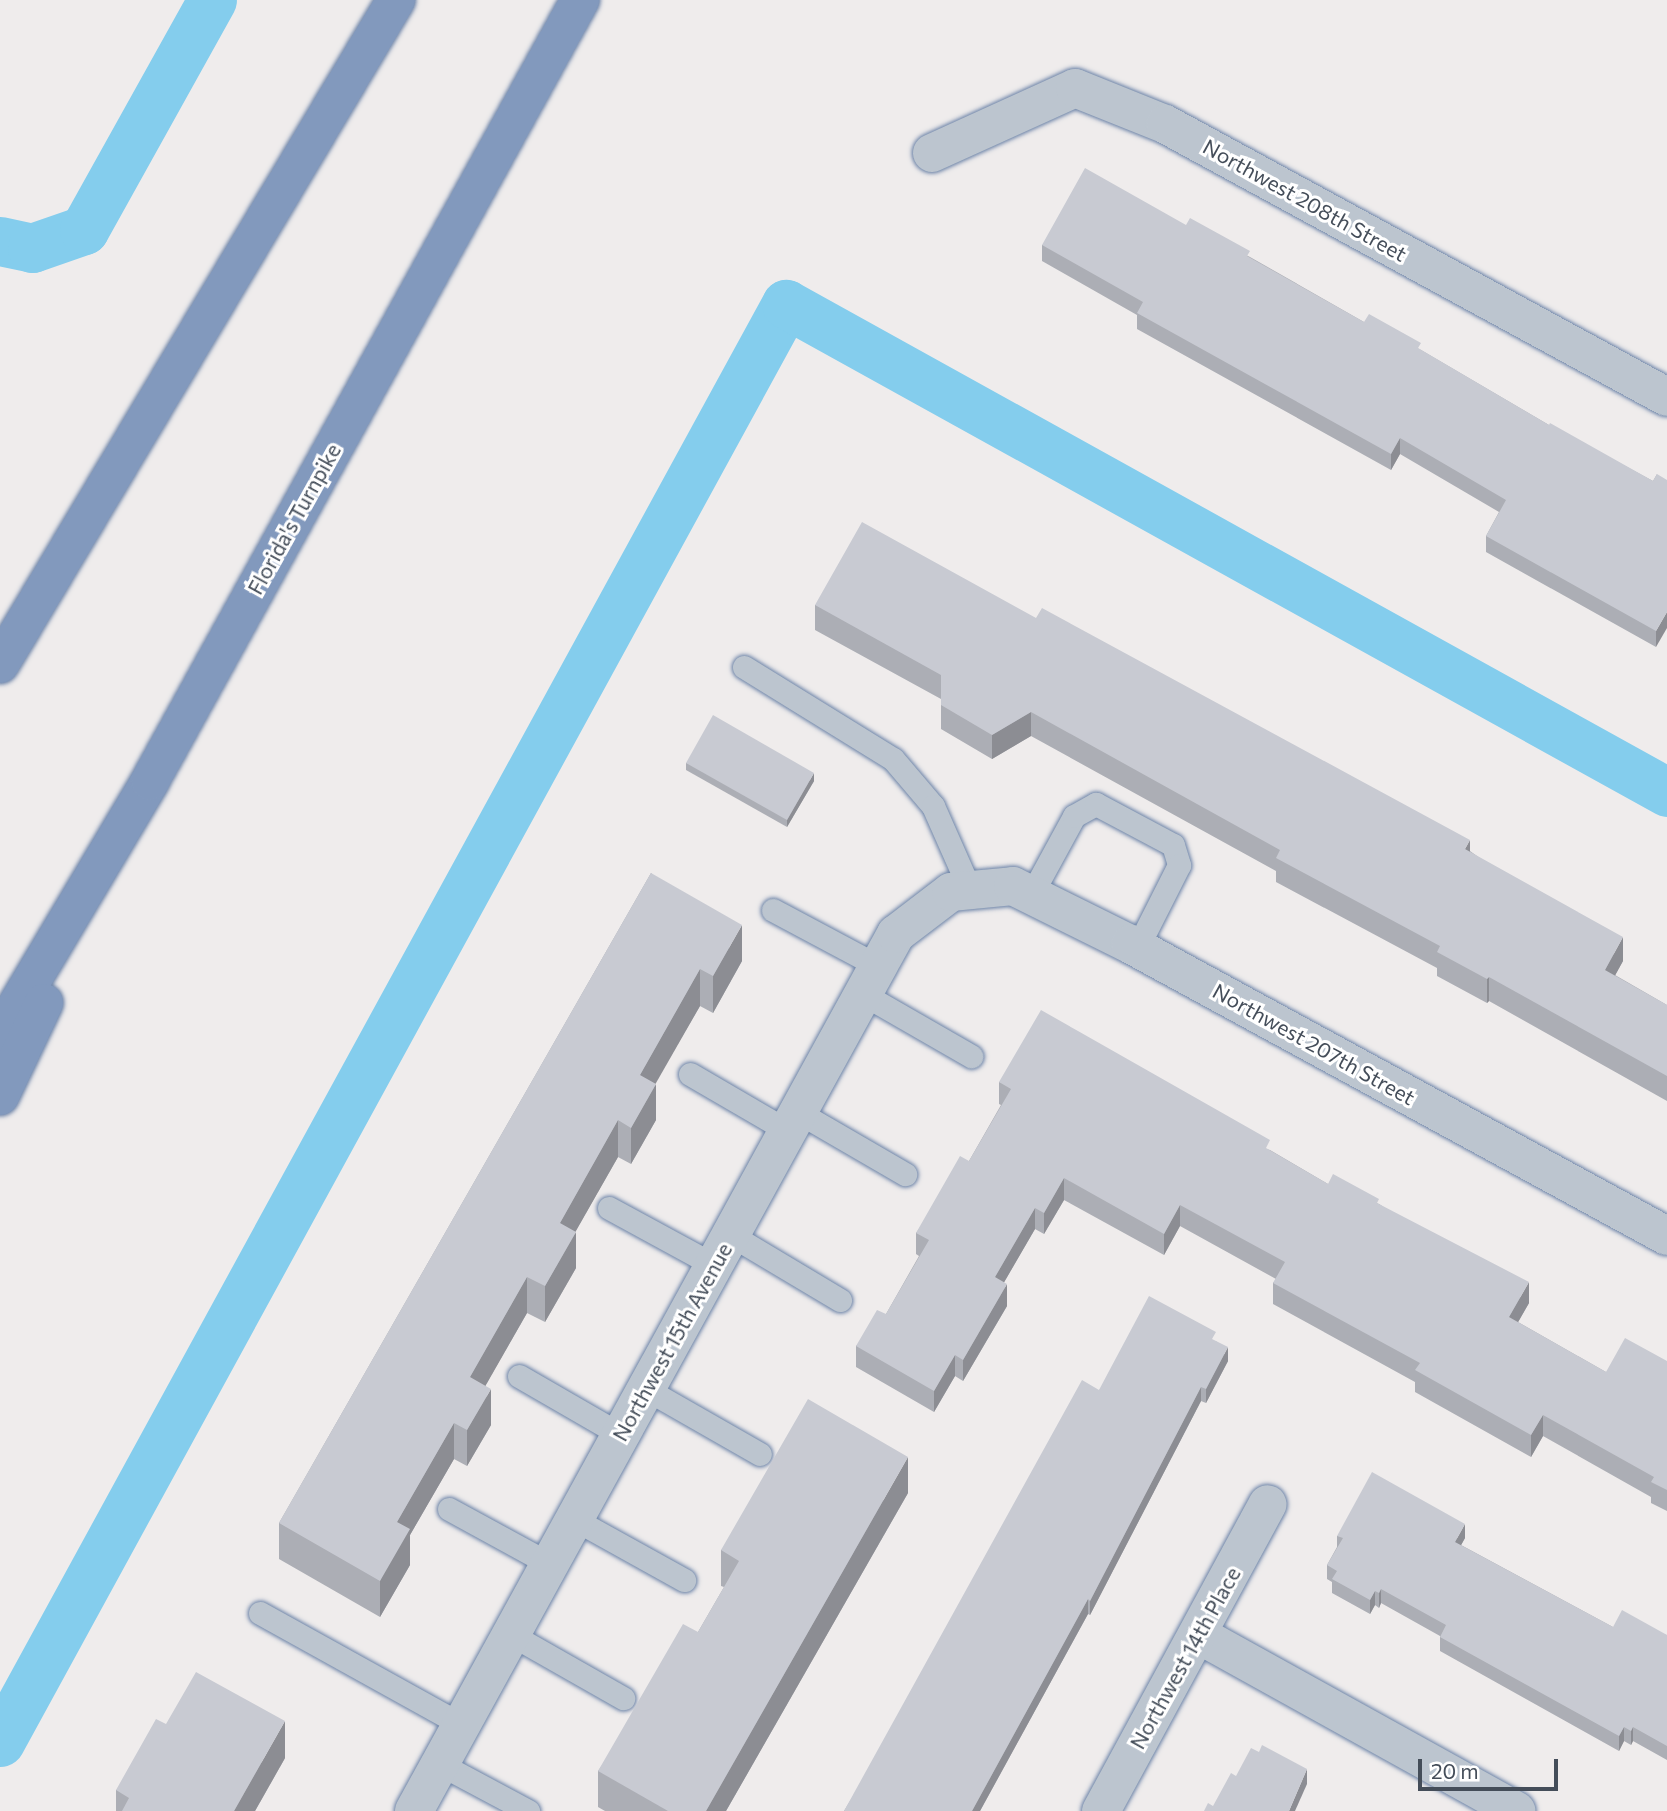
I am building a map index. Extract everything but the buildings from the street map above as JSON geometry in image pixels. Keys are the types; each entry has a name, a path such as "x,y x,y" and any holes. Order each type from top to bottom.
{"highway":[{"path":"0,664 396,0"},
{"name":"Florida's Turnpike","path":"0,1034 150,781 580,0"},
{"path":"0,1096 150,781"}],"street":[{"name":"Northwest 208th Street","path":"932,153 1075,88 1165,124 1667,397"},
{"name":"Northwest 207th Street","path":"960,891 1013,886 1137,948 1667,1236"},
{"name":"Northwest 15th Avenue","path":"414,1811 896,934 960,891"},
{"name":"Northwest 14th Place","path":"1101,1811 1268,1504"},
{"path":"1199,1635 1517,1811"}],"lane":[{"path":"744,667 893,759 933,806 960,891"},
{"path":"1031,895 1074,816 1096,804 1172,845 1178,865 1137,948"},
{"path":"773,910 971,1056"},
{"path":"691,1074 905,1174"},
{"path":"609,1208 722,1250 840,1300"},
{"path":"519,1376 621,1435"},
{"path":"646,1389 760,1454"},
{"path":"449,1509 550,1564"},
{"path":"574,1519 684,1580"},
{"path":"260,1613 462,1726"},
{"path":"512,1635 623,1698"},
{"path":"440,1764 528,1811"}],"waterway":[{"path":"0,241 32,248 84,230 212,0"},
{"path":"0,1742 786,304 1667,792"}]}
